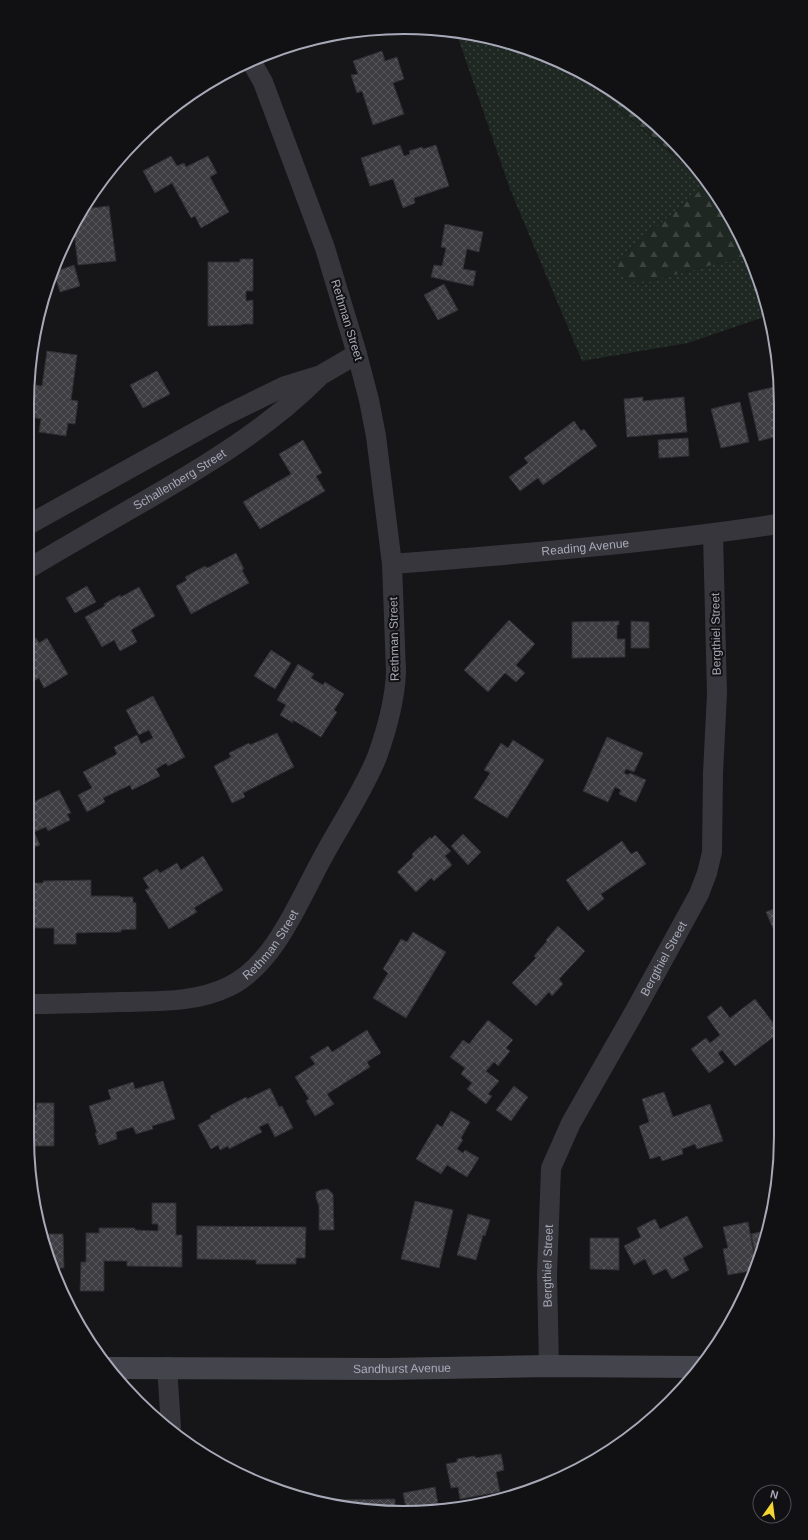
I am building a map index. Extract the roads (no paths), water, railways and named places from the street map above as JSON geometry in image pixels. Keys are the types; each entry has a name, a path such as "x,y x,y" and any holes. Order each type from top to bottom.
{"street":[{"name":"Rethman Street","path":"34,1004 178,1001 217,991 243,979 271,950 291,917 356,799 374,762 387,726 395,689 396,672 392,564 376,436 369,400 357,354 325,248 263,82 253,66"},
{"name":"Schallenberg Street","path":"34,522 224,416 285,386 321,375 357,354"},
{"name":"Schallenberg Street","path":"34,565 198,469 242,440 297,399 321,375"},
{"name":"Reading Avenue","path":"392,564 550,552 713,534 774,525"},
{"name":"Bergthiel Street","path":"549,1366 547,1275 551,1168 571,1123 636,1009 699,894 708,874 712,852 713,773 717,694 713,534"},
{"name":"Sandhurst Avenue","path":"116,1368 387,1369 549,1366 693,1367"},
{"path":"167,1367 171,1423"}]}
